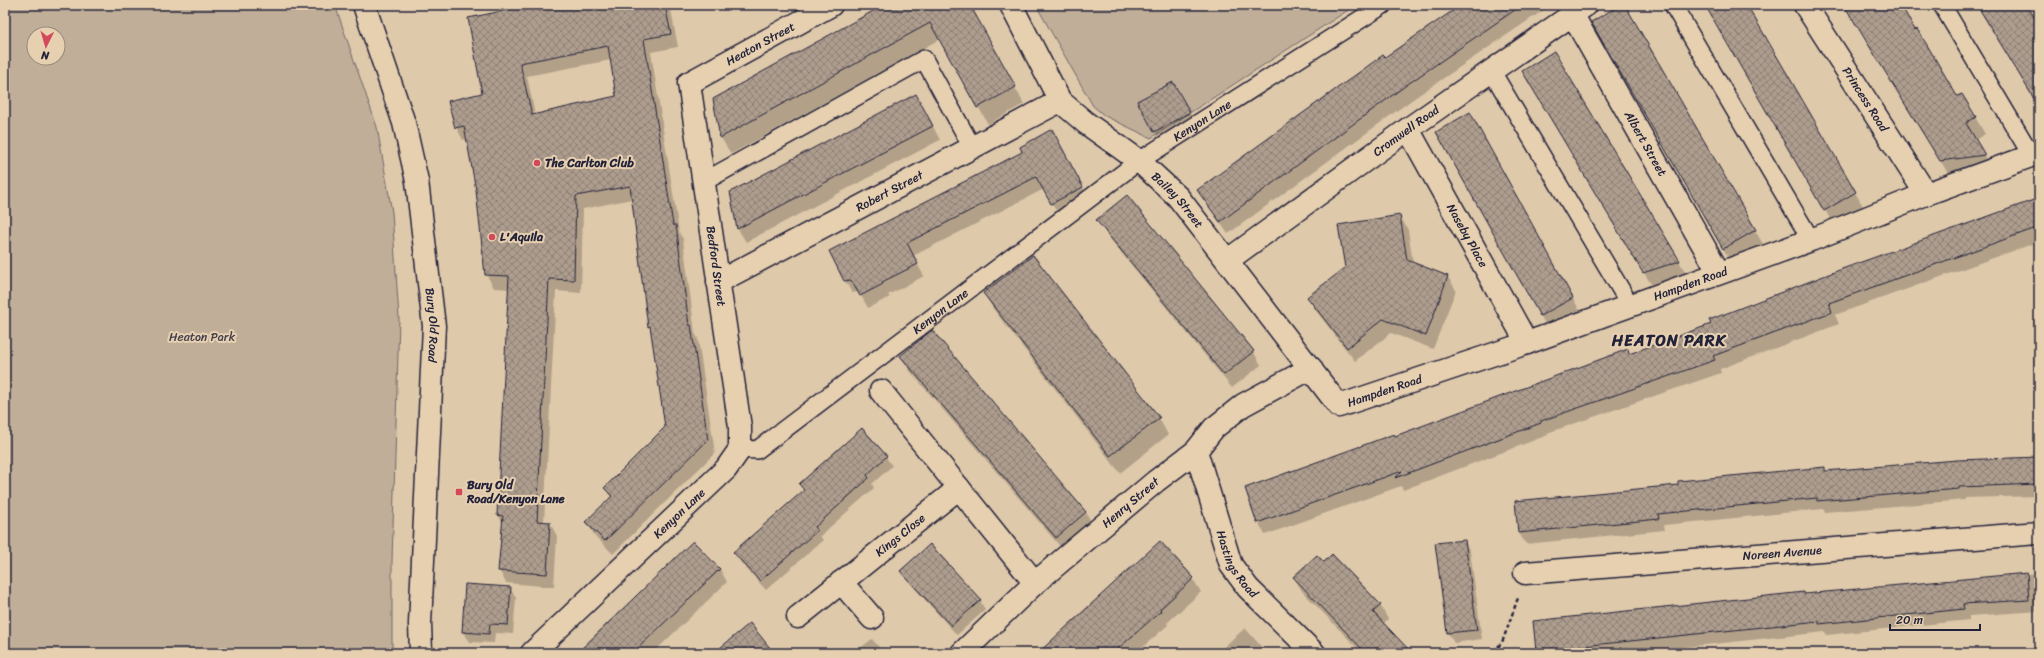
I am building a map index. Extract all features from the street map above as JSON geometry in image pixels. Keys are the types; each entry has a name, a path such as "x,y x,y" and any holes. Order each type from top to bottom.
{"street":[{"name":"Bury Old Road","path":"364,5 404,123 417,181 434,326 420,624 421,653"},
{"name":"Heaton Street","path":"689,83 831,5"},
{"name":"Bailey Street","path":"1011,5 1060,101 1086,123 1139,161 1178,197 1339,406"},
{"name":"Princess Road","path":"1805,5 1926,194"},
{"name":"Cromwell Road","path":"1228,260 1408,129 1579,10"},
{"name":"Albert Street","path":"1579,10 1719,273"},
{"name":"Bedford Street","path":"689,83 705,181 718,282 740,427 740,449"},
{"name":"Robert Street","path":"718,282 1060,101"},
{"name":"Naseby Place","path":"1408,129 1527,343"},
{"name":"Hampden Road","path":"1339,406 1527,343 1811,240 1926,194 2036,155"},
{"name":"Henry Street","path":"962,653 1035,583 1156,481 1196,452 1214,428 1243,405 1310,368"},
{"path":"881,391 1035,583"},
{"name":"Kenyon Lane","path":"532,653 726,469 740,449"},
{"name":"Hastings Road","path":"1196,452 1231,565 1248,588 1314,653"},
{"name":"Kings Close","path":"798,617 959,488"},
{"name":"Noreen Avenue","path":"1525,573 2039,533"},
{"path":"841,582 872,618"}],"lane":[{"name":"Kenyon Lane","path":"740,449 757,450 1139,161 1383,5"},
{"path":"1673,5 1811,240"},
{"path":"1942,5 2036,155"},
{"path":"705,181 924,59 972,147"},
{"path":"1491,70 1630,305"}],"path":[{"path":"1494,653 1503,640 1525,573"}],"green space":[{"name":"Heaton Park","path":"5,5 335,5 377,127 392,212 399,318 392,561 392,653 5,653"},
{"path":"1036,5 1356,5 1151,138 1105,116 1093,106"}],"building":[{"path":"532,5 665,5 671,34 644,39 673,225 676,225 689,325 691,325 708,440 605,541 585,522 612,496 604,488 665,427 650,326 648,327 630,186 576,196 574,280 549,279 537,521 550,522 547,574 498,571 503,516 497,515 509,276 485,275 476,190 464,126 455,128 448,101 482,93 468,18","holes":["608,46 616,96 532,115 520,63"]},
{"path":"884,5 970,5 1016,87 977,108 930,23 720,138 713,99"},
{"path":"1461,5 1522,5 1405,86 1220,222 1197,190 1383,55 1385,57"},
{"path":"1620,5 1625,5 1756,230 1723,249 1591,22"},
{"path":"1705,5 1747,5 1856,192 1824,211"},
{"path":"1844,5 1901,5 1957,96 1962,94 1976,117 1966,123 1985,155 1940,161"},
{"path":"1977,5 2027,5 2039,25 2039,107"},
{"path":"1554,51 1680,261 1643,273 1522,71"},
{"path":"1173,82 1190,112 1154,132 1137,101"},
{"path":"916,94 933,126 737,229 730,192"},
{"path":"1470,112 1573,298 1540,316 1436,132"},
{"path":"1052,129 1083,187 1051,204 1036,177 907,243 918,264 882,282 883,284 860,296 851,280 844,281 829,251 1022,152 1020,147"},
{"path":"1127,195 1254,351 1224,375 1096,220"},
{"path":"2039,198 2039,227 1829,303 1832,312 1713,356 1715,360 1541,421 1541,423 1395,478 1402,471 1257,523 1245,488 1394,434 1395,436 1628,349 1629,354 1711,324 1709,320 1842,269"},
{"path":"1400,215 1407,260 1448,276 1426,336 1383,319 1347,348 1307,297 1345,268 1338,225"},
{"path":"1033,255 1160,418 1110,456 983,293"},
{"path":"932,330 1086,512 1056,538 900,356"},
{"path":"862,428 887,456 867,475 869,478 815,527 818,530 760,581 733,552 804,490 799,484"},
{"path":"2039,457 2039,484 1959,487 1959,489 1817,501 1817,498 1658,514 1659,519 1518,533 1515,501 1678,485 1678,481 1825,467 1825,471 1957,460"},
{"path":"1465,540 1477,630 1447,633 1435,543"},
{"path":"693,541 720,569 633,653 577,653"},
{"path":"1160,541 1194,578 1160,609 1161,611 1113,653 1038,653"},
{"path":"930,544 981,600 951,626 900,571"},
{"path":"1332,554 1381,605 1373,612 1412,653 1366,653 1293,577 1317,555 1324,562"},
{"path":"2027,573 2029,600 1963,604 1964,609 1819,624 1819,621 1536,651 1533,621 1804,592 1804,594"},
{"path":"465,584 511,587 508,625 490,624 489,634 462,632"},
{"path":"750,623 774,653 714,653"}],"place":[{"name":"The Carlton Club","path":"537,163"},
{"name":"L'Aquila","path":"492,237"},
{"name":"Bury Old Road/Kenyon Lane","path":"459,492"}],"district":[{"name":"HEATON PARK","path":"1669,340"}]}
